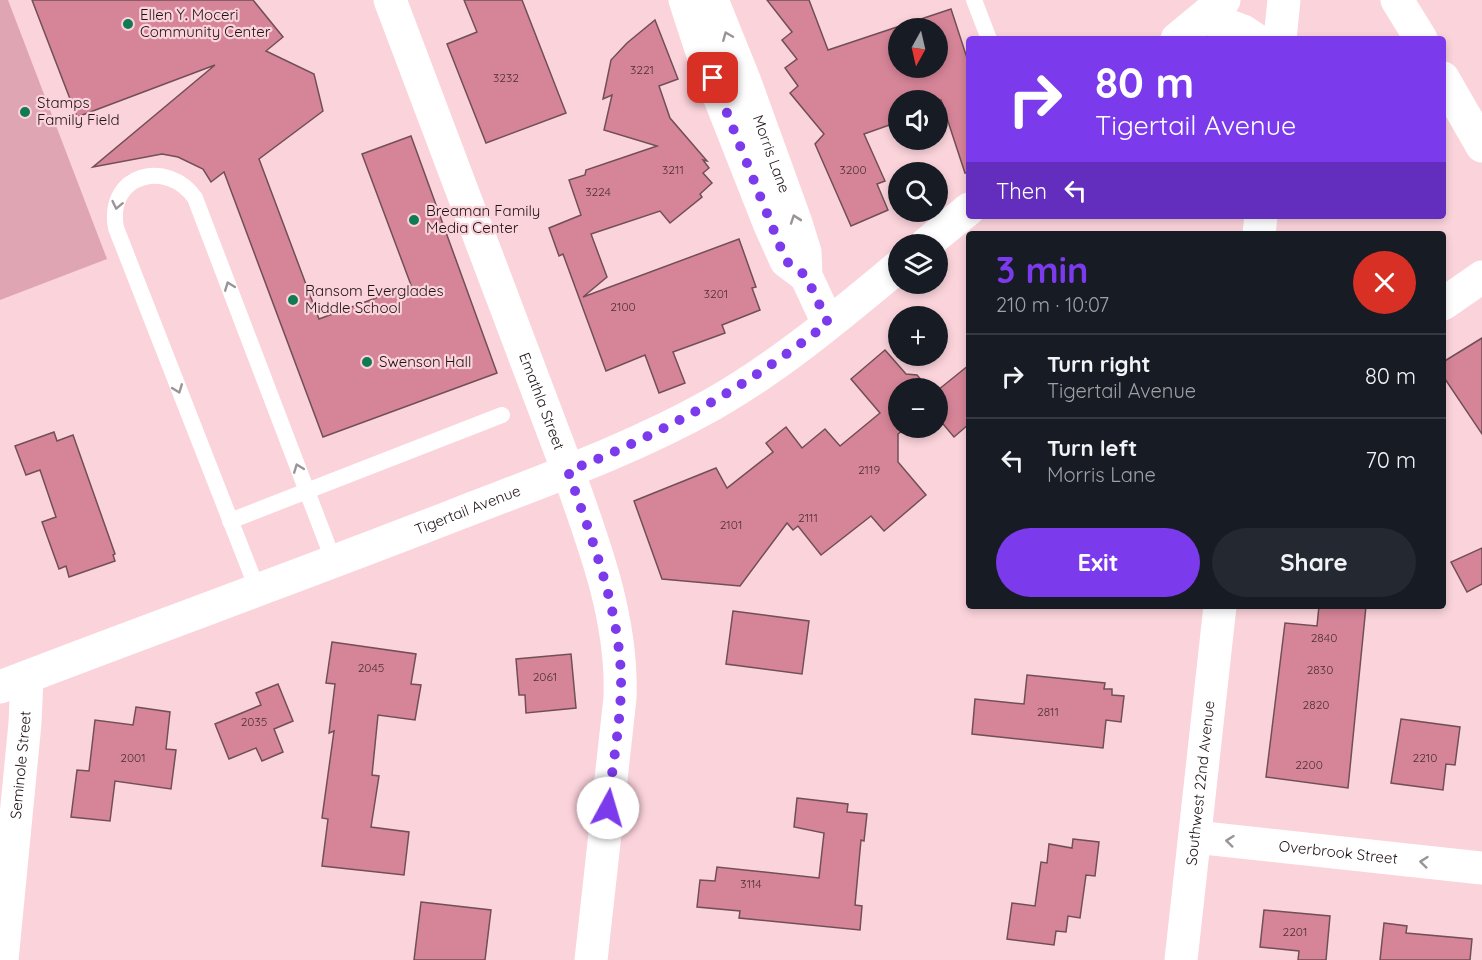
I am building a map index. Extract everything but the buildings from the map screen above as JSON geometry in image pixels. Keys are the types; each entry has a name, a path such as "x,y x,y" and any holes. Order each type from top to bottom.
{"street":[{"name":"Emathla Street","path":"390,0 568,471 608,593 617,637 621,678 591,960"},
{"name":"Morris Lane","path":"685,0 704,58 769,223 786,261 806,276"},
{"name":"Morris Lane","path":"712,0 746,82 806,252 806,276 828,323"},
{"path":"1280,36 1284,0"},
{"path":"1397,0 1419,36"},
{"path":"1181,36 1214,8 1251,36"},
{"path":"1446,83 1482,146"},
{"path":"938,234 966,211"},
{"name":"Tigertail Avenue","path":"13,682 258,591 603,457 713,404 766,369 888,275"},
{"path":"1446,302 1482,277"},
{"name":"Southwest 22nd Avenue","path":"1181,960 1220,609"},
{"name":"Seminole Street","path":"2,960 26,723 13,682"},
{"name":"Overbrook Street","path":"1195,837 1482,868"}],"lane":[{"path":"974,0 987,36"},
{"path":"258,591 116,228 115,212 121,191 127,184 138,179 150,177 172,180 190,190 195,198 334,562"},
{"path":"230,521 502,415"}],"shaded area":[{"name":"Stamps Family Field","path":"0,0 8,0 107,259 0,300"}],"place":[{"name":"Ellen Y. Moceri Community Center","path":"128,24"},
{"name":"Stamps Family Field","path":"25,112"},
{"name":"Breaman Family Media Center","path":"414,220"},
{"name":"Ransom Everglades Middle School","path":"293,300"},
{"name":"Swenson Hall","path":"367,362"}],"route":[{"path":"608,808 620,698 620,660 608,593 568,471 672,425 722,399 828,323 806,276 786,261 713,78"}]}
